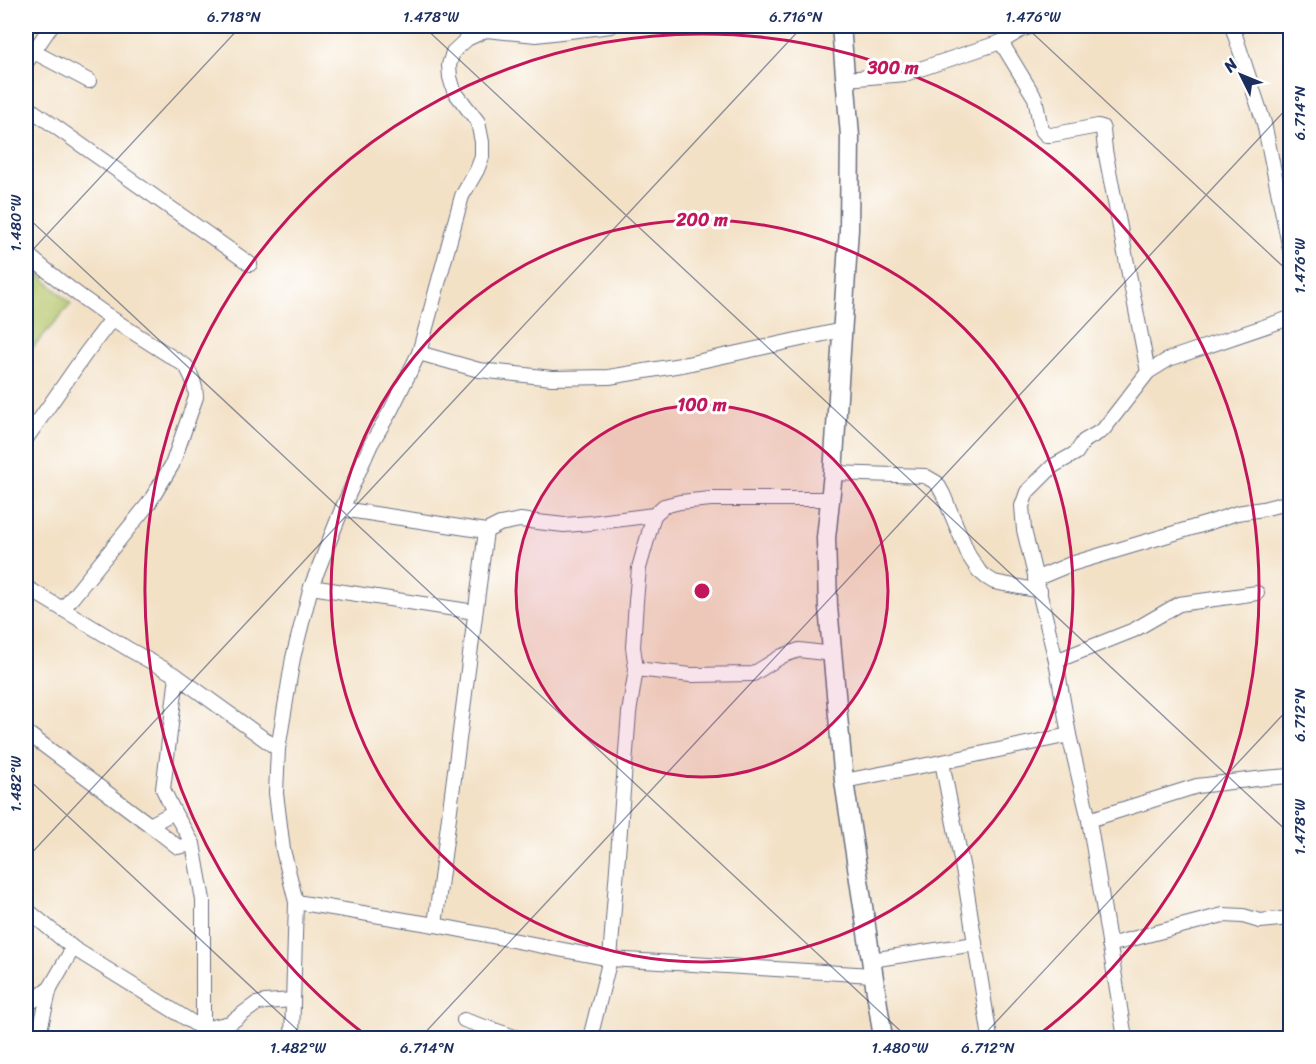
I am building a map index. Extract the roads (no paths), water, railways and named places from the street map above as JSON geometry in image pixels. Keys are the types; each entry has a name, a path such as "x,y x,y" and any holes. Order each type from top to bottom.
{"street":[{"path":"49,26 30,58 89,81"},
{"path":"292,1038 296,902 283,850 276,793 278,749 293,658 312,587 342,509 371,444 391,410 419,353 462,196 482,156 478,122 454,91 450,77 453,52 484,28 536,35 611,26"},
{"path":"841,26 850,136 849,229 826,550 828,607 844,781 883,1038"},
{"path":"846,79 905,74 1001,42 1032,26"},
{"path":"1232,26 1264,123 1290,249"},
{"path":"1001,42 1035,98 1041,129 1046,135 1102,127 1148,372"},
{"path":"26,106 250,264"},
{"path":"26,253 112,319 186,366 196,387 196,397 172,465 149,503 63,609"},
{"path":"1125,1038 1089,820 1069,735 1056,661 1024,530 1022,506 1027,492 1053,466 1076,453 1084,441 1103,430 1148,372 1169,360 1290,318"},
{"path":"26,439 112,319"},
{"path":"419,353 479,370 552,378 609,377 687,364 842,330"},
{"path":"833,473 924,477 937,483 969,556 979,571 994,582 1038,585 1071,564 1237,513 1290,502"},
{"path":"590,1038 609,958 629,713 636,669 633,646 639,568 654,515 664,506 680,502 830,499"},
{"path":"342,509 486,531 500,524 520,520 564,525 654,515"},
{"path":"435,925 486,531"},
{"path":"26,587 129,650 177,676 278,749"},
{"path":"312,587 475,612"},
{"path":"1056,661 1134,630 1179,604 1257,593"},
{"path":"636,669 691,675 753,674 782,656 799,650 833,654"},
{"path":"177,676 163,789 193,844 203,900 203,1034"},
{"path":"26,732 178,847 193,844"},
{"path":"844,781 1069,735"},
{"path":"942,762 965,880 990,1038"},
{"path":"1089,820 1197,786 1290,776"},
{"path":"150,825 174,812"},
{"path":"296,902 435,925 609,958 872,967 975,944"},
{"path":"26,909 73,948 203,1034"},
{"path":"1109,945 1223,915 1243,916 1260,921 1290,918"},
{"path":"38,1038 50,988 73,948"},
{"path":"26,1006 50,988"},
{"path":"203,1034 230,1023 256,1004 292,1000"},
{"path":"464,1020 518,1038"}]}
